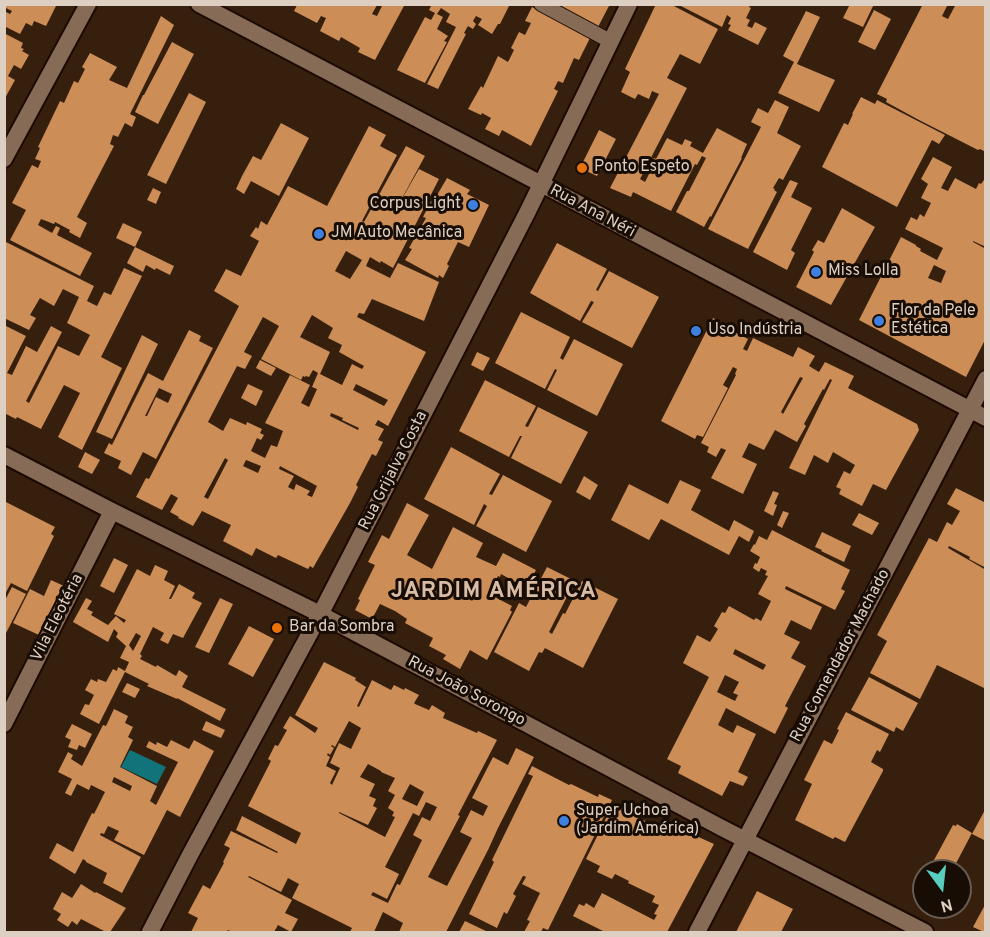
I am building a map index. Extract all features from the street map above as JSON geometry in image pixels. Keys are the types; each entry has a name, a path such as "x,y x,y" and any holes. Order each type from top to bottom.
{"street":[{"path":"4,159 88,4"},
{"name":"Rua Ana Néri","path":"199,4 986,418"},
{"name":"Rua Grijalva Costa","path":"150,933 320,614 541,185 629,4"},
{"name":"Rua Comendador Machado","path":"697,933 986,379"},
{"name":"Rua João Sorongo","path":"4,455 320,614 925,933"},
{"name":"Vila Eleotéria","path":"4,724 112,511"}],"lane":[{"path":"541,4 610,41"}],"water":[{"path":"130,750 166,767 157,784 121,767"}],"building":[{"path":"4,4 57,4 46,26 34,21 32,26 26,23 20,34 4,26 4,15 12,11 4,7"},
{"path":"383,4 405,4 375,60 358,52 360,48 341,37 339,41 320,31 326,18 321,16 317,23 294,11 297,5 377,5 372,14 377,16"},
{"path":"432,4 510,4 492,34 478,25 482,19 476,16 473,21 476,24 473,29 468,26 438,89 427,84 456,27 446,22 450,14 441,8 437,14 443,17 437,29 448,36 444,41 447,42 425,83 397,70 425,17 431,20 435,13 429,10"},
{"path":"552,4 610,4 598,27"},
{"path":"656,4 670,4 718,29 700,64 680,54 667,78 687,88 640,179 645,182 651,170 648,169 667,138 682,145 685,139 692,142 690,146 703,153 717,128 747,144 742,158 704,227 676,212 706,158 702,156 697,165 695,164 671,211 633,192 631,197 610,188 659,94 652,91 649,99 638,94 635,99 621,92 630,72 625,69"},
{"path":"677,4 751,4 746,18 750,20 747,26 752,28 755,22 767,28 758,45 728,30 731,18 727,15 722,27"},
{"path":"850,4 874,4 863,27 843,18"},
{"path":"923,4 948,4 942,16 948,19 956,4 986,4 986,152 919,120 886,102 887,99 877,94"},
{"path":"532,7 591,36 579,60 574,58 563,83 558,81 554,89 558,91 531,146 502,130 499,136 485,129 491,118 468,109 481,86 483,88 498,56 508,62 514,50 511,48 519,32 525,35 531,23 525,21"},
{"path":"874,10 891,19 875,50 858,42"},
{"path":"806,11 820,17 797,64 835,80 819,112 778,93 794,62 783,56"},
{"path":"161,16 174,25 130,114 136,117 132,127 125,123 118,137 113,135 110,144 114,146 77,217 87,223 80,238 55,222 54,224 41,219 38,225 52,233 56,226 60,228 57,235 92,253 80,276 10,240 26,210 12,203 32,165 38,168 41,161 35,159 40,148 38,147 60,101 64,103 74,81 78,83 85,69 82,67 90,53 117,67 109,80 127,88"},
{"path":"4,33 23,43 22,51 29,55 21,69 14,65 8,76 15,80 4,100"},
{"path":"172,42 194,54 158,124 135,112"},
{"path":"189,93 206,102 166,184 147,175"},
{"path":"861,97 875,104 877,100 945,135 939,144 932,140 897,207 822,167 844,123 848,125"},
{"path":"775,100 789,107 777,133 801,146 783,180 779,178 773,188 777,192 748,249 708,229 761,127 751,122 758,108 768,113"},
{"path":"281,123 309,138 279,196 251,181 244,194 236,189 242,176 253,156 261,160"},
{"path":"369,126 386,135 380,146 397,155 362,221 364,222 406,146 425,156 394,213 419,169 439,179 393,268 370,257 366,266 390,278 398,263 439,282 424,321 372,299 364,314 359,313 357,317 426,352 388,426 378,420 375,425 384,429 378,440 383,442 376,456 372,454 356,485 358,487 350,503 313,568 310,566 308,569 256,548 252,556 223,541 231,525 202,511 193,526 178,518 170,512 178,498 171,494 162,510 136,497 146,478 149,479 239,306 214,291 226,269 241,276 259,241 250,236 256,227 258,229 261,221 267,225 288,186 327,206","holes":["346,251 362,260 350,279 335,271","312,315 333,328 328,338 342,345 339,352 364,366 362,369 352,364 342,385 320,374 330,352 300,337","263,317 279,326 261,359 301,380 303,376 309,377 313,370 318,373 312,387 317,389 309,407 301,403 310,385 290,375 265,423 283,431 277,447 271,445 265,458 251,451 257,438 261,440 264,435 260,433 262,429 230,418 223,431 208,422 237,366 245,369 252,356 244,352","356,384 388,400 384,406 353,390","331,413 359,428 358,430 330,416","225,458 228,460 208,499 204,497","246,460 261,466 258,473 243,466","280,466 317,486 312,497 307,495 310,491 296,484 294,490 288,487 294,476 279,469"]},
{"path":"599,130 616,139 597,176 580,168"},
{"path":"933,157 952,167 941,188 948,191 955,178 976,189 986,177 986,247 973,242 986,249 986,338 966,377 859,320 901,237 937,260 943,248 905,229 911,217 917,220 920,214 924,217 931,203 921,198 928,184 921,179","holes":["934,265 946,271 941,283 928,278"]},
{"path":"447,178 470,190 467,194 489,205 469,247 458,242 443,278 439,275 438,278 405,260 426,218 423,217 431,201 433,202"},
{"path":"790,180 798,183 791,197 812,208 791,250 795,253 787,270 753,252"},
{"path":"153,188 161,192 156,204 147,200"},
{"path":"842,208 875,227 831,305 796,287 814,252 812,250 818,240 824,243"},
{"path":"123,223 142,232 135,247 116,238"},
{"path":"4,241 94,286 87,301 97,306 104,292 111,295 124,268 142,276 101,357 122,368 82,450 58,437 80,393 64,385 41,429 4,413 4,325 26,336 7,373 12,375 26,346 37,352 51,326 62,332 26,401 29,403 58,346 79,356 90,335 67,323 79,297 63,289 54,306 40,298 30,315 36,318 29,330 4,318"},
{"path":"557,243 607,269 596,290 598,291 609,271 659,297 632,348 582,322 594,302 591,301 580,321 530,293"},
{"path":"135,247 174,266 170,275 146,265 143,272 127,263"},
{"path":"521,312 570,337 560,358 563,360 574,339 623,364 597,416 547,390 557,370 555,369 545,389 495,363"},
{"path":"713,318 748,339 743,349 747,351 753,338 793,357 798,347 815,356 809,366 819,372 825,362 854,376 848,388 917,424 919,430 886,490 873,484 862,506 839,494 841,489 836,487 844,471 850,474 855,465 833,452 828,463 814,455 805,475 789,468 832,380 830,379 804,424 806,426 797,442 775,430 764,450 749,443 742,457 757,464 743,494 711,478 726,450 721,448 716,457 707,452 709,447 701,443 736,375 737,369 733,367 723,385 728,388 703,437 697,435 695,439 661,421","holes":["800,377 803,378 783,414 781,412"]},
{"path":"189,330 201,336 199,341 213,348 156,459 143,452 131,475 118,468 121,461 104,453 109,443 112,445 148,373 163,381","holes":["159,388 172,394 168,403 156,397 145,416"]},
{"path":"142,335 158,344 112,439 96,432"},
{"path":"477,352 490,358 483,371 471,365"},
{"path":"260,360 276,368 271,376 256,368"},
{"path":"485,380 536,406 525,426 528,427 538,407 588,432 561,484 511,458 522,436 509,457 459,431"},
{"path":"248,384 263,391 256,406 241,398"},
{"path":"451,447 500,474 489,494 492,495 503,475 552,501 526,552 476,526 487,506 484,504 474,525 424,499"},
{"path":"85,452 100,460 92,474 78,467"},
{"path":"584,476 598,485 590,500 576,492"},
{"path":"680,480 701,490 691,510 729,531 734,520 754,531 749,542 739,536 729,555 661,519 649,540 611,520 629,484 668,504"},
{"path":"956,488 986,503 986,568 969,559 970,557 949,546 948,548 986,570 986,689 937,665 920,699 870,673 887,641 877,635 929,538 937,542 947,522 952,525 960,511 947,504"},
{"path":"773,491 779,493 774,504 777,505 773,516 764,511"},
{"path":"4,501 55,527 51,534 54,536 27,591 11,583 4,596"},
{"path":"407,503 429,515 407,555 432,569 453,527 483,543 476,557 496,566 503,553 536,570 526,588 501,574 500,577 498,576 489,594 512,606 510,610 512,612 487,660 470,650 460,669 443,659 446,655 429,646 433,638 405,623 407,619 395,611 380,604 372,619 355,610 375,565 368,562 382,535 389,539"},
{"path":"783,511 789,513 782,528 777,525"},
{"path":"859,513 879,523 872,535 852,525"},
{"path":"772,530 850,570 841,589 845,591 835,610 786,586 785,589 822,607 811,630 791,620 784,634 800,642 791,658 806,666 785,706 788,708 775,734 726,708 718,725 733,733 737,725 756,734 738,772 748,777 743,786 730,781 722,796 678,773 681,766 667,759 709,677 683,663 697,635 710,642 718,629 714,626 722,612 725,613 729,606 754,620 756,618 761,621 771,601 758,594 768,576 765,575 767,571 761,568 759,572 753,568 760,557 750,551 759,536 767,540","holes":["735,649 766,665 763,670 733,654","725,675 739,682 733,693 738,695 735,701 717,692"]},
{"path":"822,532 851,546 844,562 815,547"},
{"path":"114,558 128,565 114,593 100,586"},
{"path":"155,565 168,571 164,580 175,586 169,599 179,584 195,593 192,598 202,603 183,638 173,634 168,644 160,640 164,633 153,627 140,654 142,656 140,659 156,667 157,665 176,676 179,670 188,676 182,687 226,709 220,721 177,698 147,686 149,684 125,672 99,724 80,714 85,704 89,705 94,695 85,690 91,679 106,682 113,669 117,671 118,667 125,671 129,662 120,658 126,646 116,637 118,633 114,629 108,642 73,622 74,620 86,598 92,601 87,609 93,612 91,615 108,625 116,616 124,623 126,620 114,614 137,569 150,576","holes":["136,633 141,636 133,651 129,645"]},
{"path":"547,567 575,581 549,632 552,634 582,581 618,599 583,668 545,648 542,653 539,652 529,671 494,652 519,603 526,607"},
{"path":"51,580 66,587 39,635 13,623 30,589 44,596"},
{"path":"12,587 26,594 4,637 4,602"},
{"path":"220,598 233,604 209,653 195,647"},
{"path":"249,626 274,639 253,677 228,664"},
{"path":"324,662 356,678 355,680 366,687 357,706 359,707 372,680 391,690 394,685 419,695 415,704 429,710 432,705 445,713 443,718 497,740 428,877 447,886 472,838 460,832 471,810 483,816 488,806 472,798 493,757 508,765 516,748 534,757 446,932 399,932 403,923 383,912 374,932 350,932 352,928 292,898 299,884 288,878 281,892 249,876 292,900 285,913 298,919 291,932 278,925 274,932 232,932 228,930 226,932 191,932 198,918 188,913 203,885 210,889 224,863 230,848 224,845 231,831 278,852 236,830 242,816 296,844 301,833 248,806 271,761 268,759 275,745 278,746 287,730 283,728 290,716 315,733 318,728 295,715","holes":["349,721 361,728 351,749 339,743 330,763 340,768 332,785 330,783 336,771 326,766 330,757 327,755 328,753 330,755 334,748 331,746 335,747","368,764 395,778 388,791 395,795 388,808 394,812 392,816 395,817 385,837 339,813 368,825 377,808 373,806 376,799 369,796 375,784 360,777","410,784 424,792 417,806 402,799","426,802 437,807 430,821 422,817 413,835 422,840 400,885 397,884 388,903 371,895 373,892 387,899 399,874 385,867 413,813 419,816"]},
{"path":"869,677 918,703 903,731 896,727 894,732 851,710"},
{"path":"127,683 140,689 135,698 122,692"},
{"path":"114,709 128,716 125,723 133,727 128,737 133,740 120,767 157,786 150,801 156,805 178,762 146,747 149,741 167,747 171,740 189,749 194,740 214,751 180,817 167,810 144,855 114,840 119,831 108,826 104,834 101,833 100,835 141,857 122,893 103,883 107,873 83,859 75,874 49,858 57,843 73,852 105,792 91,785 89,790 77,784 71,796 65,793 72,779 58,772 68,752 73,755 71,759 82,766 103,725 106,726","holes":["114,777 132,786 130,791 112,782"]},
{"path":"846,712 889,734 880,752 877,750 871,762 883,771 845,842 835,837 833,839 795,820 812,784 804,780 824,740 832,744"},
{"path":"206,721 225,730 221,738 202,730"},
{"path":"72,724 92,734 85,748 79,745 77,750 68,747 71,740 65,737"},
{"path":"532,766 569,785 612,800 548,930 543,928 541,932 524,932 540,893 522,884 526,877 524,876 513,894 516,896 507,914 504,912 497,928 469,914 494,862 492,860 533,776 528,774"},
{"path":"613,804 670,834 674,826 714,844 667,932 605,932 573,916 579,904 584,906 586,903 594,908 602,893 654,920 657,915 654,914 659,905 652,902 655,896 615,874 612,879 597,872 600,866 586,859"},
{"path":"986,808 986,841 972,834"},
{"path":"957,824 972,833 958,859 935,859 953,825"},
{"path":"81,884 126,908 110,932 81,919 77,925 72,921 68,927 57,920 61,914 53,909 62,892 72,898"},
{"path":"757,891 793,909 781,932 736,932"},
{"path":"986,903 986,932 984,932 973,927"},
{"path":"465,921 488,932 459,932"}],"place":[{"name":"Ponto Espeto","path":"582,168"},
{"name":"Corpus Light","path":"473,205"},
{"name":"JM Auto Mecânica","path":"319,234"},
{"name":"Miss Lolla","path":"816,272"},
{"name":"Flor da Pele Estética","path":"879,321"},
{"name":"Uso Indústria","path":"696,331"},
{"name":"Bar da Sombra","path":"277,628"},
{"name":"Super Uchoa (Jardim América)","path":"564,821"}],"district":[{"name":"JARDIM AMÉRICA","path":"494,593"}]}
